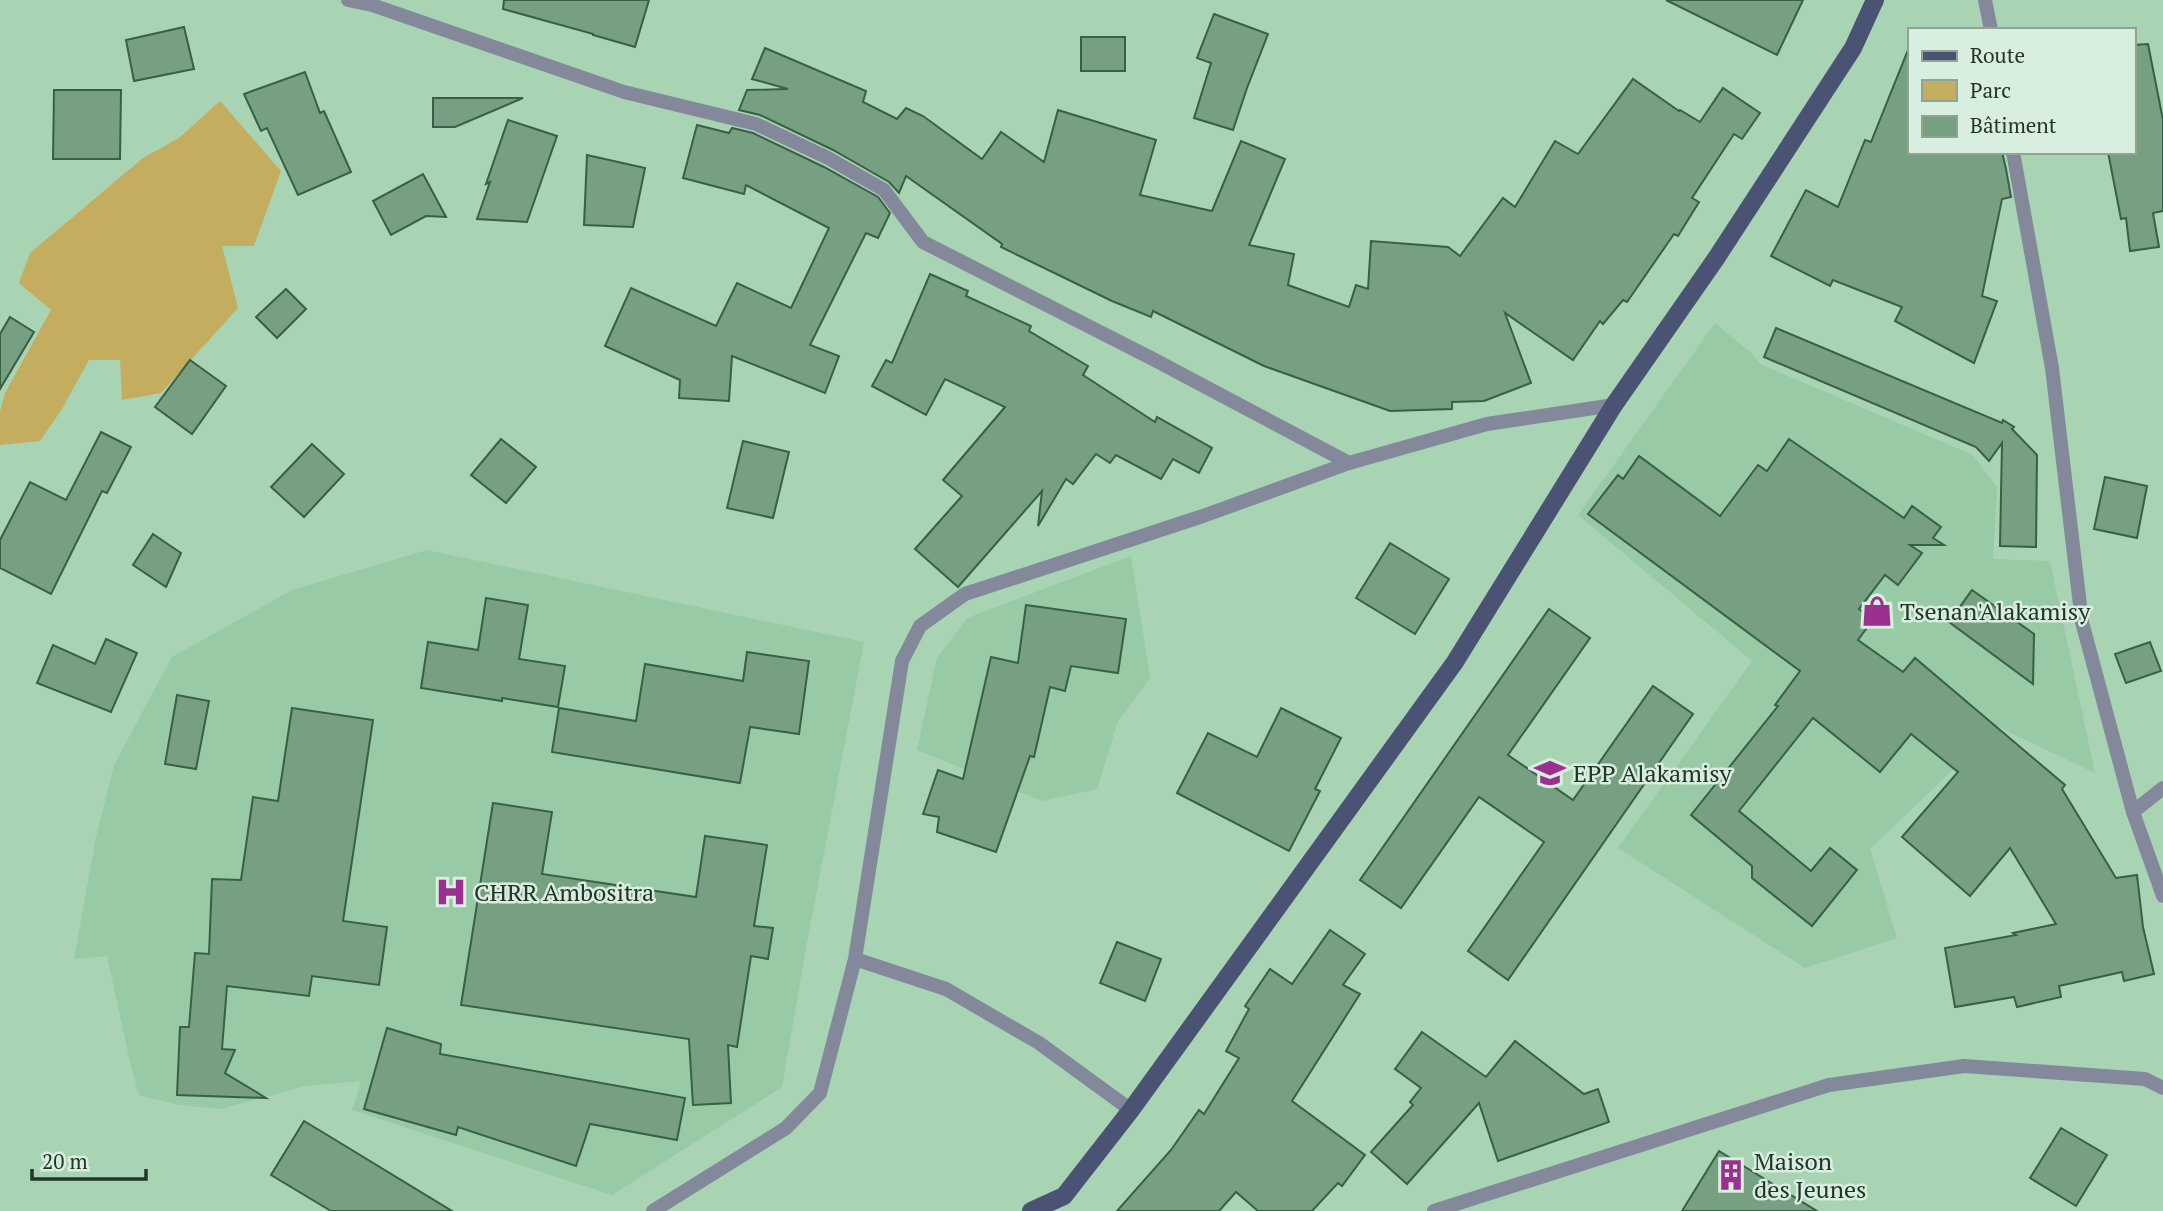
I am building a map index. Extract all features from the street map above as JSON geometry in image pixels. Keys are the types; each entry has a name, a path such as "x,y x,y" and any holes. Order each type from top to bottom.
{"main road":[{"path":"1031,1211 1064,1196 1131,1111 1455,662 1614,405 1717,257 1846,59 1875,0"}],"street":[{"path":"348,0 372,5 624,92 756,124 828,158 884,190 923,242 1349,463"},
{"path":"1985,0 1991,28"},
{"path":"2013,154 2054,380 2082,622 2133,812 2163,896"},
{"path":"653,1211 786,1128 820,1093 855,960 902,661 920,626 965,594 1203,516 1349,463 1487,424 1614,405"},
{"path":"2133,812 2163,788"},
{"path":"855,960 946,989 1039,1043 1131,1111"},
{"path":"1434,1211 1829,1085 1964,1066 2144,1079 2163,1088"}],"shaded area":[{"name":"Tsenan'Alakamisy","path":"1715,323 1762,365 1973,455 1997,487 1993,559 2050,561 2095,773 1998,727 1870,849 1897,938 1805,968 1618,848 1752,661 1578,515"},
{"name":"CHRR Ambositra","path":"427,550 864,642 782,1087 612,1195 352,1110 361,1081 305,1086 221,1109 179,1105 139,1095 107,956 74,959 96,837 114,765 172,657 292,590"},
{"path":"1131,556 1150,678 1118,721 1097,789 1042,801 917,750 937,658 967,618"}],"green space":[{"path":"220,101 281,171 254,246 222,246 238,308 161,393 122,400 120,360 89,360 62,409 40,441 0,445 0,411 5,393 51,310 19,283 30,253 143,158 179,138"}],"building":[{"path":"504,0 649,0 635,47 503,9"},
{"path":"1666,0 1803,0 1777,55"},
{"path":"1214,14 1268,34 1233,130 1194,118 1211,63 1197,58"},
{"path":"184,27 194,69 134,81 126,40"},
{"path":"1081,37 1125,37 1125,71 1081,71"},
{"path":"2148,44 2163,120 2163,211 2153,213 2159,247 2130,251 2126,218 2121,219 2108,154 2135,154 2135,45"},
{"path":"765,48 866,91 863,102 897,119 906,108 923,116 982,159 1001,132 1044,162 1058,110 1156,140 1140,195 1212,211 1241,141 1285,159 1249,245 1294,254 1288,285 1349,307 1356,285 1368,289 1371,241 1448,247 1460,256 1503,198 1515,207 1555,141 1578,154 1633,79 1700,122 1723,88 1760,113 1742,139 1734,134 1692,198 1699,202 1678,236 1674,234 1627,302 1623,300 1603,324 1600,321 1573,360 1505,313 1531,383 1484,401 1452,402 1452,409 1390,411 1264,366 1153,311 1151,317 1112,301 1001,247 1002,244 906,176 899,193 889,182 833,150 760,115 739,110 747,90 788,89 752,79"},
{"path":"1908,50 1908,154 2002,154 2011,197 2002,199 1982,296 1997,301 1974,363 1895,321 1902,307 1833,280 1830,286 1771,256 1806,190 1838,207 1865,140 1871,142"},
{"path":"305,72 320,113 324,111 351,172 298,195 267,128 261,131 244,94"},
{"path":"54,90 121,90 120,159 53,159"},
{"path":"433,98 523,98 455,127 433,127"},
{"path":"508,120 557,136 527,222 477,219"},
{"path":"697,125 729,133 732,128 753,133 878,197 890,213 878,238 866,233 810,345 839,356 825,393 732,356 729,401 679,398 680,380 605,346 631,288 716,326 737,283 791,308 829,228 746,185 744,194 683,178"},
{"path":"587,155 645,168 633,227 584,225"},
{"path":"423,174 446,217 426,216 391,235 373,201"},
{"path":"930,274 968,291 966,296 1031,326 1029,331 1088,366 1083,375 1155,422 1157,417 1212,448 1199,473 1173,459 1161,479 1116,455 1110,463 1096,454 1073,484 1066,479 1038,526 1042,491 958,587 915,549 962,496 943,480 1005,407 945,379 926,415 872,386 886,360 892,363"},
{"path":"286,289 306,309 277,338 256,317"},
{"path":"10,317 34,332 0,389 0,334"},
{"path":"1776,328 2002,423 2003,420 2014,427 2012,429 2037,455 2036,547 2000,546 2002,443 1989,461 1976,447 1764,357"},
{"path":"190,360 226,386 192,434 155,407"},
{"path":"101,432 131,447 107,493 102,491 51,594 0,568 0,540 30,482 66,500"},
{"path":"501,439 536,467 506,503 471,475"},
{"path":"1789,439 1904,518 1912,506 1941,527 1933,538 1944,545 1910,545 1922,553 1898,585 1885,575 1859,609 1872,621 1858,640 1903,672 1915,658 2065,785 2062,789 2116,878 2137,875 2143,927 2154,974 2124,981 2122,972 2059,986 2061,997 2017,1007 2014,997 1955,1007 1945,948 2016,935 2013,933 2056,924 2010,848 1970,896 1902,837 1958,772 1911,734 1880,772 1813,718 1739,811 1811,871 1830,848 1857,870 1812,926 1752,878 1752,866 1691,815 1778,706 1775,705 1800,671 1588,514 1618,475 1623,479 1639,456 1720,516 1758,465 1767,471"},
{"path":"743,441 789,452 773,518 727,508"},
{"path":"312,444 344,474 304,517 271,487"},
{"path":"2105,477 2147,486 2137,538 2094,529"},
{"path":"153,534 181,553 166,587 133,565"},
{"path":"1390,543 1449,579 1415,634 1356,598"},
{"path":"1972,590 2034,634 2033,684 1949,622"},
{"path":"486,598 528,605 519,659 565,666 558,707 421,688 428,642 478,650"},
{"path":"1026,605 1126,619 1118,673 1071,666 1065,691 1050,687 1034,757 1030,756 996,852 937,832 939,817 923,814 938,770 963,779 991,657 1018,663"},
{"path":"1549,609 1590,638 1508,755 1573,800 1653,686 1693,714 1508,980 1468,951 1544,842 1479,797 1401,908 1360,880"},
{"path":"106,639 137,653 111,712 37,683 53,645 95,664"},
{"path":"2150,642 2161,671 2126,683 2115,654"},
{"path":"747,652 809,661 799,734 750,727 740,783 552,752 559,708 636,721 645,664 743,681"},
{"path":"177,695 209,701 196,769 165,764"},
{"path":"292,708 373,720 343,921 387,927 379,985 312,976 309,996 227,986 222,1049 235,1050 225,1073 266,1098 177,1095 180,1027 189,1027 195,953 209,954 212,879 241,880 253,797 278,801"},
{"path":"1281,708 1341,738 1315,789 1320,791 1289,851 1177,793 1208,733 1257,757"},
{"path":"493,803 552,812 542,874 696,897 705,836 767,845 754,926 773,928 768,959 751,956 737,1047 728,1045 731,1103 693,1105 689,1039 461,1005"},
{"path":"1330,930 1365,954 1343,985 1360,994 1292,1101 1365,1155 1342,1186 1338,1183 1312,1211 1258,1211 1236,1192 1219,1211 1117,1211 1171,1150 1199,1110 1204,1114 1239,1058 1226,1051 1249,1009 1245,1006 1270,969 1292,984"},
{"path":"1117,942 1161,959 1145,1001 1100,983"},
{"path":"387,1028 441,1044 440,1054 685,1098 677,1140 590,1124 576,1166 458,1127 456,1135 364,1109"},
{"path":"1422,1032 1486,1077 1515,1041 1584,1094 1598,1089 1609,1122 1498,1161 1479,1103 1407,1184 1371,1152 1413,1105 1410,1102 1421,1088 1395,1069"},
{"path":"304,1121 452,1211 331,1211 271,1175"},
{"path":"2061,1128 2107,1155 2076,1206 2030,1178"},
{"name":"Maison des Jeunes","path":"1719,1151 1817,1211 1682,1211"}],"place":[{"name":"Tsenan'Alakamisy","path":"1877,611"},
{"name":"EPP Alakamisy","path":"1550,773"},
{"name":"CHRR Ambositra","path":"451,892"},
{"name":"Maison des Jeunes","path":"1731,1175"}]}
